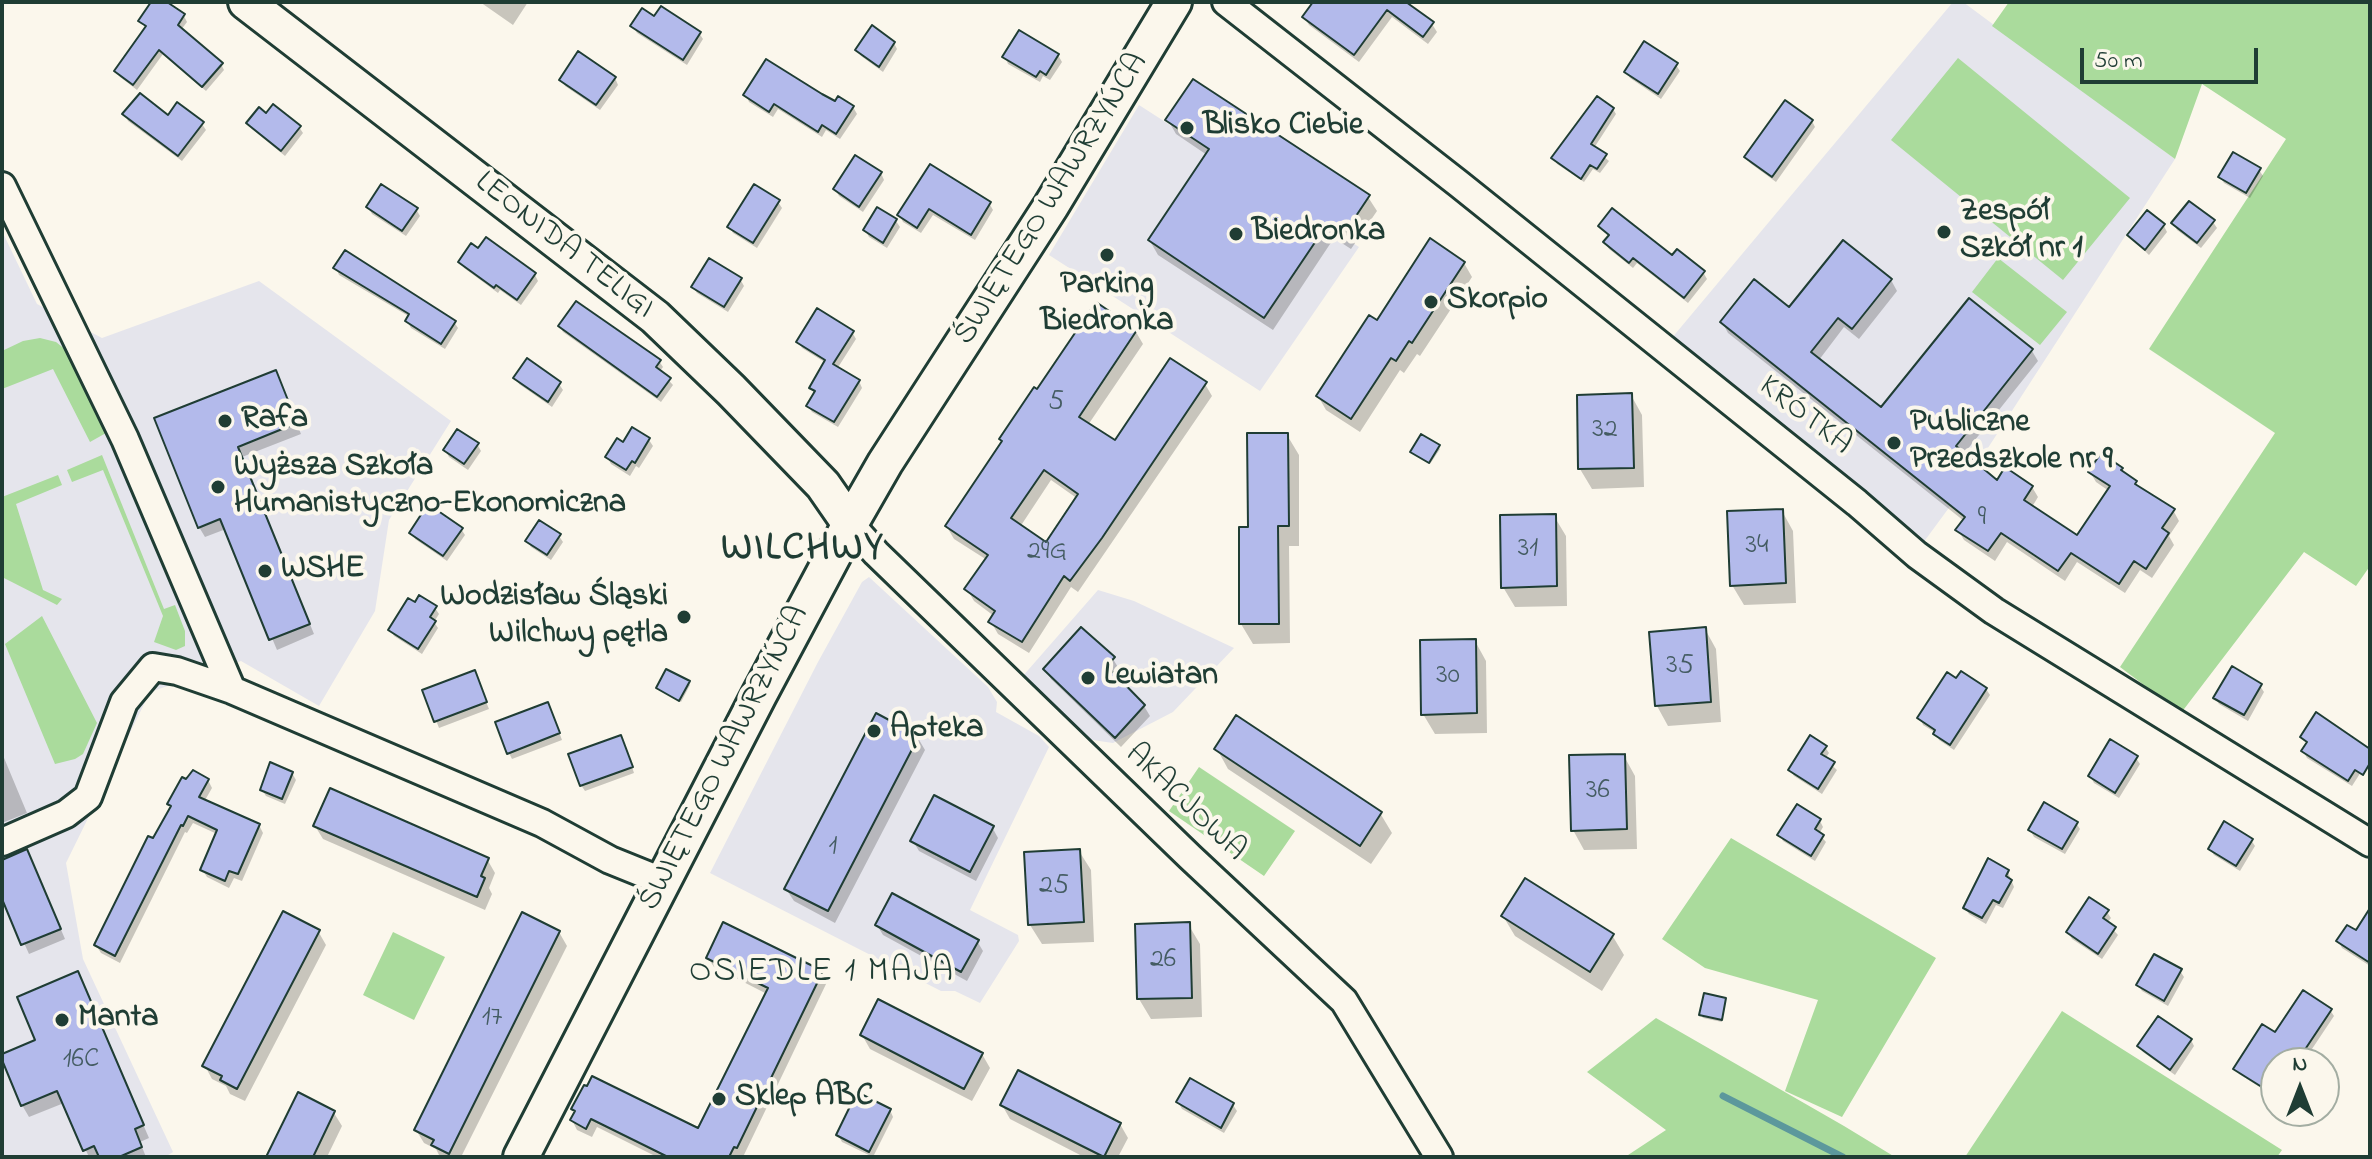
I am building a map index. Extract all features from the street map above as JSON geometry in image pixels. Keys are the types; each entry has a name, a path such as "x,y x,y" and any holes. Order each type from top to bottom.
{"street":[{"name":"LEONIDA TELIGI","path":"246,2 655,317 823,485 850,524"},
{"name":"ŚWIĘTEGO WAWRZYŃCA","path":"521,1157 850,524 885,463 1051,206 1174,2"},
{"name":"KRÓTKA","path":"1226,2 1459,184 1857,503 1917,555 1994,611 2370,843"},
{"path":"2,186 125,439 232,690"},
{"name":"AKACJOWA","path":"850,524 876,553 1168,837 1344,1001 1439,1157"},
{"path":"2,842 66,814 88,797 124,702 153,667 177,671 232,690 542,823 610,860 662,881"}],"shaded area":[{"name":"Zespół Szkół nr 1","path":"1953,2 1963,2 2175,159 1951,505 1923,543 1671,339"},
{"path":"1139,105 1359,247 1260,391 1049,255"},
{"path":"2,231 37,304 102,338 259,281 451,421 389,520 375,611 319,706 241,661 150,692 66,863 83,959 173,1152 165,1157 2,1157"},
{"path":"869,577 988,687 997,702 996,712 1039,736 1049,747 970,910 1018,935 1019,941 980,1003 955,991 941,991 710,873 818,662 862,582"},
{"path":"1098,590 1134,601 1234,648 1173,712 1113,743 1086,739 1022,677"}],"green space":[{"path":"2009,2 2370,2 2370,566 2356,586 2304,552 2181,713 2120,667 2275,433 2149,349 2286,139 2202,84 2175,159 1992,26"},
{"path":"1958,58 2130,198 2063,280 1891,140"},
{"path":"1998,258 2067,312 2040,345 1972,292"},
{"path":"40,338 56,342 71,354 103,418 106,433 90,442 53,369 2,389 2,351 23,341"},
{"path":"102,455 164,609 175,605 185,631 185,646 176,650 154,642 163,616 103,470 72,482 67,470"},
{"path":"58,475 62,485 16,504 43,590 62,599 57,605 2,577 2,497"},
{"path":"42,616 97,723 83,754 55,764 5,644"},
{"path":"1199,767 1295,831 1264,876 1169,811"},
{"path":"1731,838 1936,958 1842,1117 1785,1091 1818,1000 1705,968 1662,939"},
{"path":"393,932 445,957 414,1020 363,995"},
{"path":"2062,1011 2282,1150 2277,1157 1965,1157"},
{"path":"1656,1018 1895,1157 1625,1157 1666,1130 1587,1072"}],"building":[{"path":"151,2 167,2 185,14 178,25 223,63 202,87 159,50 133,85 114,71 146,26 138,21"},
{"path":"1313,2 1406,2 1434,22 1423,37 1387,10 1354,55 1302,17"},
{"path":"661,6 701,32 683,60 630,26 642,8 654,16"},
{"path":"872,25 895,42 879,67 855,50"},
{"path":"1019,30 1059,54 1046,75 1040,71 1036,77 1002,57"},
{"path":"1644,41 1678,63 1658,94 1624,72"},
{"path":"578,51 616,77 596,105 559,80"},
{"path":"766,59 835,101 838,96 854,106 836,134 822,125 818,132 774,104 769,112 743,95"},
{"path":"1193,79 1370,195 1342,237 1326,226 1264,318 1148,240 1209,149 1165,120"},
{"path":"140,93 168,115 177,102 204,122 178,156 122,114"},
{"path":"1597,96 1614,108 1591,144 1607,154 1597,169 1590,165 1581,179 1551,158"},
{"path":"1785,100 1813,120 1772,177 1744,157"},
{"path":"273,104 301,126 281,151 246,123 259,107 266,113"},
{"path":"2233,152 2261,168 2246,193 2218,177"},
{"path":"855,155 882,172 859,207 833,189"},
{"path":"930,164 991,202 971,235 929,209 917,228 897,215"},
{"path":"381,184 418,208 402,231 366,207"},
{"path":"754,184 780,200 753,243 727,227"},
{"path":"2189,201 2215,220 2197,243 2171,223"},
{"path":"877,207 897,219 883,243 863,230"},
{"path":"1612,208 1672,255 1677,249 1705,271 1684,298 1633,258 1629,263 1603,242 1609,235 1598,226"},
{"path":"2147,210 2165,224 2145,250 2127,235"},
{"path":"486,237 536,273 517,300 458,262 471,243 478,248"},
{"path":"1430,238 1465,262 1412,343 1409,341 1396,361 1391,358 1351,419 1316,396 1369,315 1377,320"},
{"path":"1843,240 1892,279 1852,329 1838,318 1811,352 1881,407 1969,298 2033,349 1956,446 1997,480 2005,467 2033,486 2024,500 2077,535 2110,486 2088,472 2101,453 2123,468 2121,470 2137,481 2135,484 2175,509 2162,528 2169,533 2146,569 2134,561 2119,584 2071,553 2058,571 2001,533 1988,551 1955,530 1965,517 1720,322 1754,279 1789,307"},
{"path":"345,250 456,321 441,344 405,321 409,314 333,268"},
{"path":"709,258 742,278 724,307 691,287"},
{"path":"576,301 661,360 656,367 671,378 657,397 558,326"},
{"path":"1096,302 1137,330 1079,417 1115,440 1170,358 1207,382 1102,538 1070,581 1064,576 1022,642 988,622 995,611 964,589 988,555 945,526 1002,441 999,439 1034,387 1037,389","holes":["1044,470 1078,494 1046,542 1011,518"]},
{"path":"817,308 854,331 833,364 860,380 834,422 806,406 815,391 809,388 825,360 796,342"},
{"path":"527,358 561,382 548,402 513,378"},
{"path":"276,370 297,423 238,447 310,624 269,640 220,519 198,528 154,418"},
{"path":"1632,393 1634,468 1578,469 1577,395"},
{"path":"632,427 650,438 635,463 632,461 626,470 605,457 617,438 623,442"},
{"path":"457,429 479,443 464,464 443,450"},
{"path":"1247,433 1288,433 1289,526 1278,526 1279,624 1239,624 1239,527 1248,527"},
{"path":"1421,434 1440,445 1429,463 1410,452"},
{"path":"428,504 463,528 443,556 409,533"},
{"path":"1783,509 1786,583 1730,586 1727,511"},
{"path":"1556,514 1557,586 1501,588 1500,515"},
{"path":"539,520 561,534 547,555 525,541"},
{"path":"419,595 437,606 430,617 436,621 418,649 388,630 408,598 415,602"},
{"path":"1081,627 1115,657 1107,666 1145,705 1115,738 1043,669"},
{"path":"1706,627 1711,702 1655,706 1649,632"},
{"path":"1476,639 1477,713 1421,715 1420,640"},
{"path":"2232,666 2262,684 2244,715 2213,698"},
{"path":"666,669 690,681 679,701 656,688"},
{"path":"475,670 487,702 434,722 422,690"},
{"path":"1961,671 1987,688 1950,745 1917,718 1947,672 1956,678"},
{"path":"548,702 560,733 507,754 495,722"},
{"path":"2316,712 2370,749 2370,763 2363,775 2355,770 2348,781 2301,751 2307,742 2300,737"},
{"path":"876,713 919,736 828,911 784,889"},
{"path":"1236,715 1382,812 1360,846 1214,749"},
{"path":"621,735 633,767 580,786 568,754"},
{"path":"1810,735 1827,746 1821,754 1835,762 1818,789 1788,770"},
{"path":"2110,739 2138,756 2115,793 2088,776"},
{"path":"1625,754 1627,829 1571,831 1569,755"},
{"path":"270,762 293,772 282,799 260,790"},
{"path":"193,770 209,779 199,797 260,824 238,874 229,871 225,881 200,870 217,830 188,816 115,956 94,945 148,836 153,838 171,806 167,804 182,777 186,779"},
{"path":"330,788 489,858 477,897 313,826"},
{"path":"934,795 994,826 970,872 910,841"},
{"path":"2044,802 2078,822 2062,849 2028,830"},
{"path":"1797,804 1821,819 1815,829 1824,835 1811,856 1777,835"},
{"path":"2224,821 2253,839 2236,866 2208,849"},
{"path":"27,849 61,929 21,945 2,899 2,860"},
{"path":"1080,849 1084,922 1028,925 1024,852"},
{"path":"1988,858 2009,870 2006,876 2012,880 1999,903 1993,900 1982,918 1963,908"},
{"path":"1525,878 1614,934 1590,972 1501,916"},
{"path":"892,893 979,940 961,972 875,925"},
{"path":"2089,897 2109,910 2103,918 2116,927 2098,954 2066,932"},
{"path":"2370,908 2370,963 2336,941 2347,925 2356,930"},
{"path":"283,911 320,930 237,1089 220,1080 222,1076 202,1066"},
{"path":"522,912 560,931 449,1154 431,1145 434,1140 414,1130"},
{"path":"723,922 823,971 737,1148 734,1147 729,1157 668,1157 591,1119 586,1129 570,1120 575,1111 571,1109 592,1076 698,1128 768,988 706,958"},
{"path":"1190,922 1192,998 1137,999 1135,924"},
{"path":"2154,954 2182,969 2164,1001 2136,985"},
{"path":"78,971 144,1125 135,1129 142,1147 119,1157 99,1157 94,1146 83,1151 57,1091 21,1106 2,1060 2,1054 35,1040 17,997"},
{"path":"2303,990 2332,1009 2307,1047 2260,1047 2260,1086 2233,1069 2262,1024 2275,1032"},
{"path":"1704,993 1726,998 1722,1020 1699,1015"},
{"path":"878,999 983,1053 964,1089 860,1035"},
{"path":"2158,1016 2192,1039 2170,1070 2137,1046"},
{"path":"1018,1070 1121,1123 1104,1157 1000,1105"},
{"path":"1190,1078 1234,1103 1221,1128 1176,1102"},
{"path":"298,1092 335,1111 313,1157 266,1157"},
{"path":"857,1092 891,1109 869,1152 836,1135"}],"waterway":[{"path":"1723,1096 1843,1157"}],"place":[{"name":"Blisko Ciebie","path":"1187,128"},
{"name":"Zespół Szkół nr 1","path":"1944,232"},
{"name":"Biedronka","path":"1236,234"},
{"name":"Parking Biedronka","path":"1107,255"},
{"name":"Skorpio","path":"1431,302"},
{"name":"Rafa","path":"225,421"},
{"name":"Publiczne Przedszkole nr 9","path":"1894,443"},
{"name":"Wyższa Szkoła Humanistyczno-Ekonomiczna","path":"218,487"},
{"name":"WSHE","path":"265,571"},
{"name":"Wodzisław Śląski Wilchwy pętla","path":"684,617"},
{"name":"Lewiatan","path":"1088,678"},
{"name":"Apteka","path":"874,731"},
{"name":"Manta","path":"62,1020"},
{"name":"Sklep ABC","path":"719,1099"}],"district":[{"name":"WILCHWY","path":"803,551"},
{"name":"OSIEDLE 1 MAJA","path":"822,974"}]}
